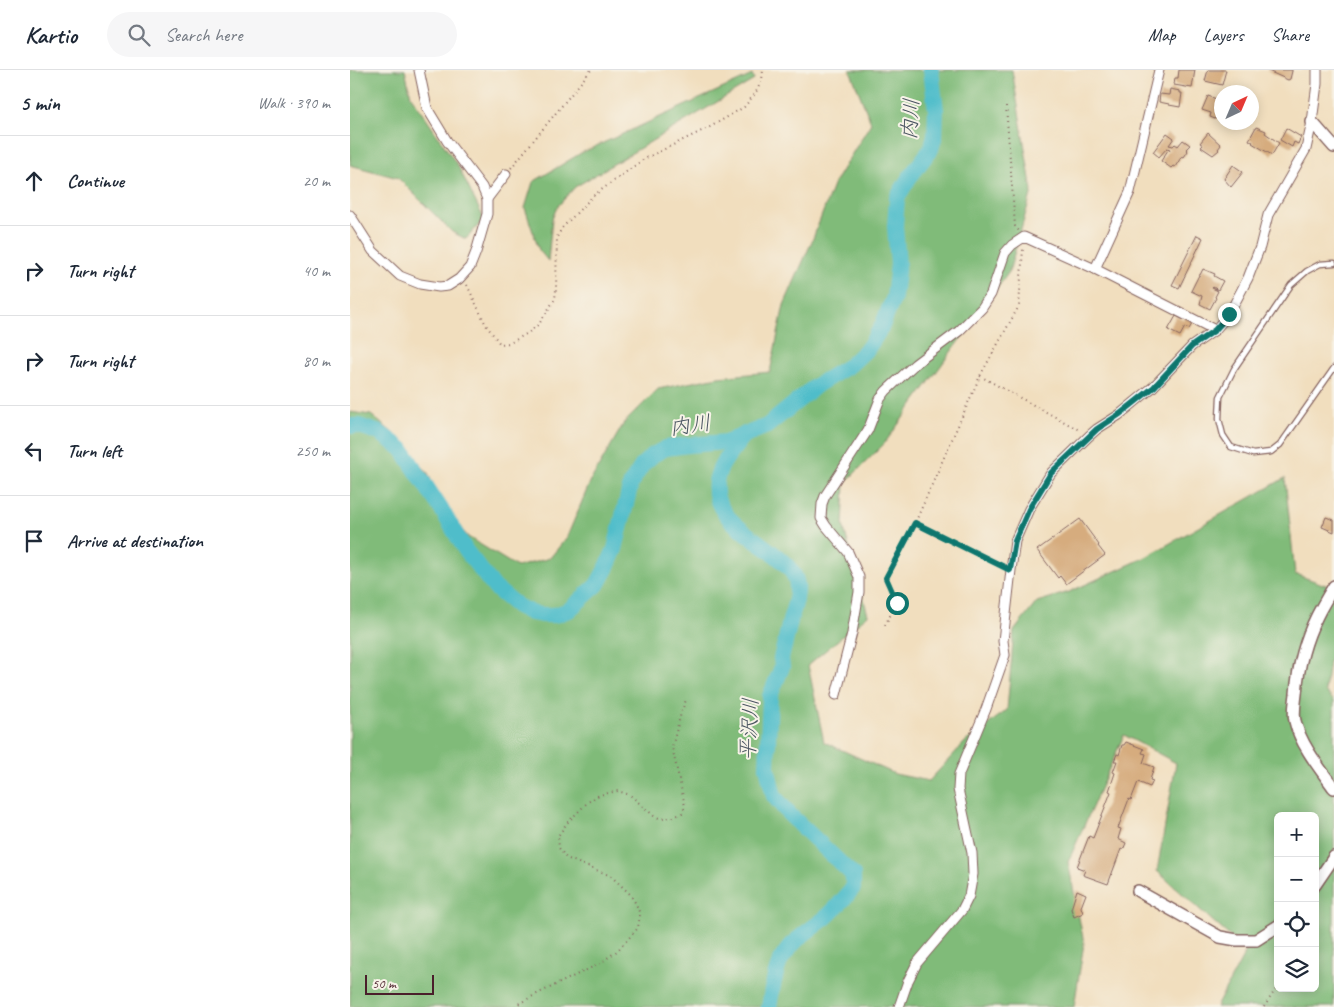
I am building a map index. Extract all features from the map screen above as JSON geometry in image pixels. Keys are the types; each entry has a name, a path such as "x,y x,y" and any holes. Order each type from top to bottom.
{"street":[{"path":"350,215 373,252 400,276 420,284 439,287 448,286 463,276 470,267 487,214 487,198 482,187 447,141 427,108 419,70"},
{"path":"1095,269 1130,192 1159,70"},
{"path":"899,1007 908,981 917,963 962,910 969,896 973,874 972,853 958,789 959,774 986,709 1005,655 1003,641 1010,570 1015,541 1029,509 1051,473 1097,429 1120,414 1154,387 1192,346 1215,330 1229,314 1248,278 1260,247 1268,214 1306,149 1312,122 1317,70"},
{"path":"1312,122 1334,147"},
{"path":"487,198 506,174"},
{"path":"836,695 852,633 859,592 859,577 848,552 821,518 824,496 868,430 880,399 886,391 915,364 960,331 982,308 991,294 1004,253 1012,245 1024,237 1095,269 1215,330"},
{"path":"1334,586 1317,616 1306,642 1297,681 1294,708 1295,722 1303,741 1334,788"},
{"path":"1319,879 1334,857"},
{"path":"1138,891 1220,937 1237,940 1256,940 1274,929"}],"lane":[{"path":"1334,263 1320,264 1307,271 1291,286 1234,369 1220,397 1218,419 1223,435 1232,447 1253,454 1271,452 1280,445 1334,368"}],"path":[{"path":"506,174 591,70"},
{"path":"463,276 486,325 500,344 510,343 528,333 539,324 555,299 557,236 562,228 593,196 644,159 712,126 744,107 755,94 762,80 763,70"},
{"path":"885,625 897,603 886,578 915,523 980,376 1019,306 1024,237 1015,226 1006,106"},
{"path":"980,376 1089,436"},
{"path":"915,523 1010,570"},
{"path":"515,1007 536,994 598,964 617,951 638,928 640,914 630,894 611,876 566,858 559,848 558,836 567,823 588,802 599,795 618,791 630,794 654,816 659,818 671,818 682,813 685,806 672,747 686,700"},
{"path":"1264,1007 1274,992"}],"green space":[{"path":"350,70 405,70 411,96 458,166 484,219 466,239 452,232 398,178 350,165"},
{"path":"850,70 1012,70 1032,191 1009,272 884,444 845,483 843,525 868,615 808,665 824,742 895,774 929,781 965,742 1007,710 1014,631 1037,602 1069,592 1144,558 1285,478 1295,574 1334,588 1334,653 1329,662 1325,691 1334,701 1334,1007 1216,1007 1246,951 1157,871 1176,763 1124,735 1068,862 1084,943 1074,1007 350,1007 350,412 371,415 393,433 428,473 442,506 468,537 517,567 550,558 567,537 591,480 624,423 658,389 718,377 770,372 784,305 812,241 834,183 871,123"},
{"path":"752,75 754,80 575,187 557,207 552,219 548,261 539,250 525,208 533,182 581,153"}],"building":[{"path":"1179,70 1195,70 1192,88 1174,85 1175,78 1178,78"},
{"path":"1208,70 1226,70 1222,85 1205,81"},
{"path":"1266,70 1292,70 1292,71 1288,80"},
{"path":"1170,89 1182,93 1180,107 1159,102 1160,94 1169,95"},
{"path":"1208,96 1214,98 1214,119 1210,117 1211,113 1202,110"},
{"path":"1259,128 1266,131 1265,133 1279,143 1272,155 1249,140 1254,130 1259,130"},
{"path":"1286,128 1301,137 1298,144 1294,142 1292,147 1280,140"},
{"path":"1167,133 1174,138 1169,145 1173,146 1175,144 1178,146 1183,140 1190,145 1186,149 1188,151 1184,157 1182,156 1175,167 1171,168 1161,161 1170,149 1167,148 1159,157 1153,152"},
{"path":"1208,133 1221,145 1219,150 1213,155 1201,147 1203,145 1200,143"},
{"path":"1233,165 1243,172 1231,187 1224,179"},
{"path":"1197,235 1203,238 1179,288 1172,285"},
{"path":"1203,269 1215,274 1214,276 1223,281 1218,290 1212,288 1218,291 1210,309 1200,304 1202,296 1191,291"},
{"path":"1176,316 1184,320 1186,317 1194,321 1189,329 1185,327 1180,336 1168,330"},
{"path":"1326,517 1334,520 1334,532 1322,527"},
{"path":"1080,519 1105,555 1066,584 1060,576 1058,578 1037,550"},
{"path":"1126,742 1144,749 1142,753 1146,754 1143,763 1154,767 1150,780 1153,781 1150,787 1138,782 1131,800 1129,799 1118,828 1121,829 1118,839 1126,843 1123,850 1121,849 1108,884 1083,875 1085,870 1077,867 1089,836 1093,838 1111,792 1109,791 1117,761 1114,761 1117,754 1119,755 1122,745"},
{"path":"1077,890 1086,894 1081,907 1083,913 1074,917 1071,909"}],"waterway":[{"name":"内川","path":"350,426 359,426 380,433 402,449 466,551 495,588 517,606 531,613 555,615 569,610 597,585 607,567 615,549 631,483 643,464 653,455 666,448 727,442 767,426 817,385 850,365 868,348 881,328 894,297 898,264 895,226 897,198 909,178 931,149 935,135 936,110 931,70"},
{"name":"平沢川","path":"745,434 728,455 720,469 716,484 717,498 723,510 732,521 779,558 789,568 797,583 796,602 781,658 782,667 770,696 767,767 774,796 790,815 853,875 853,888 843,900 828,916 796,941 782,958 775,976 769,1007"}],"route":[{"path":"897,603 886,578 915,523 1010,570 1015,541 1029,509 1051,473 1097,429 1120,414 1154,387 1192,346 1215,330 1229,314"}]}
